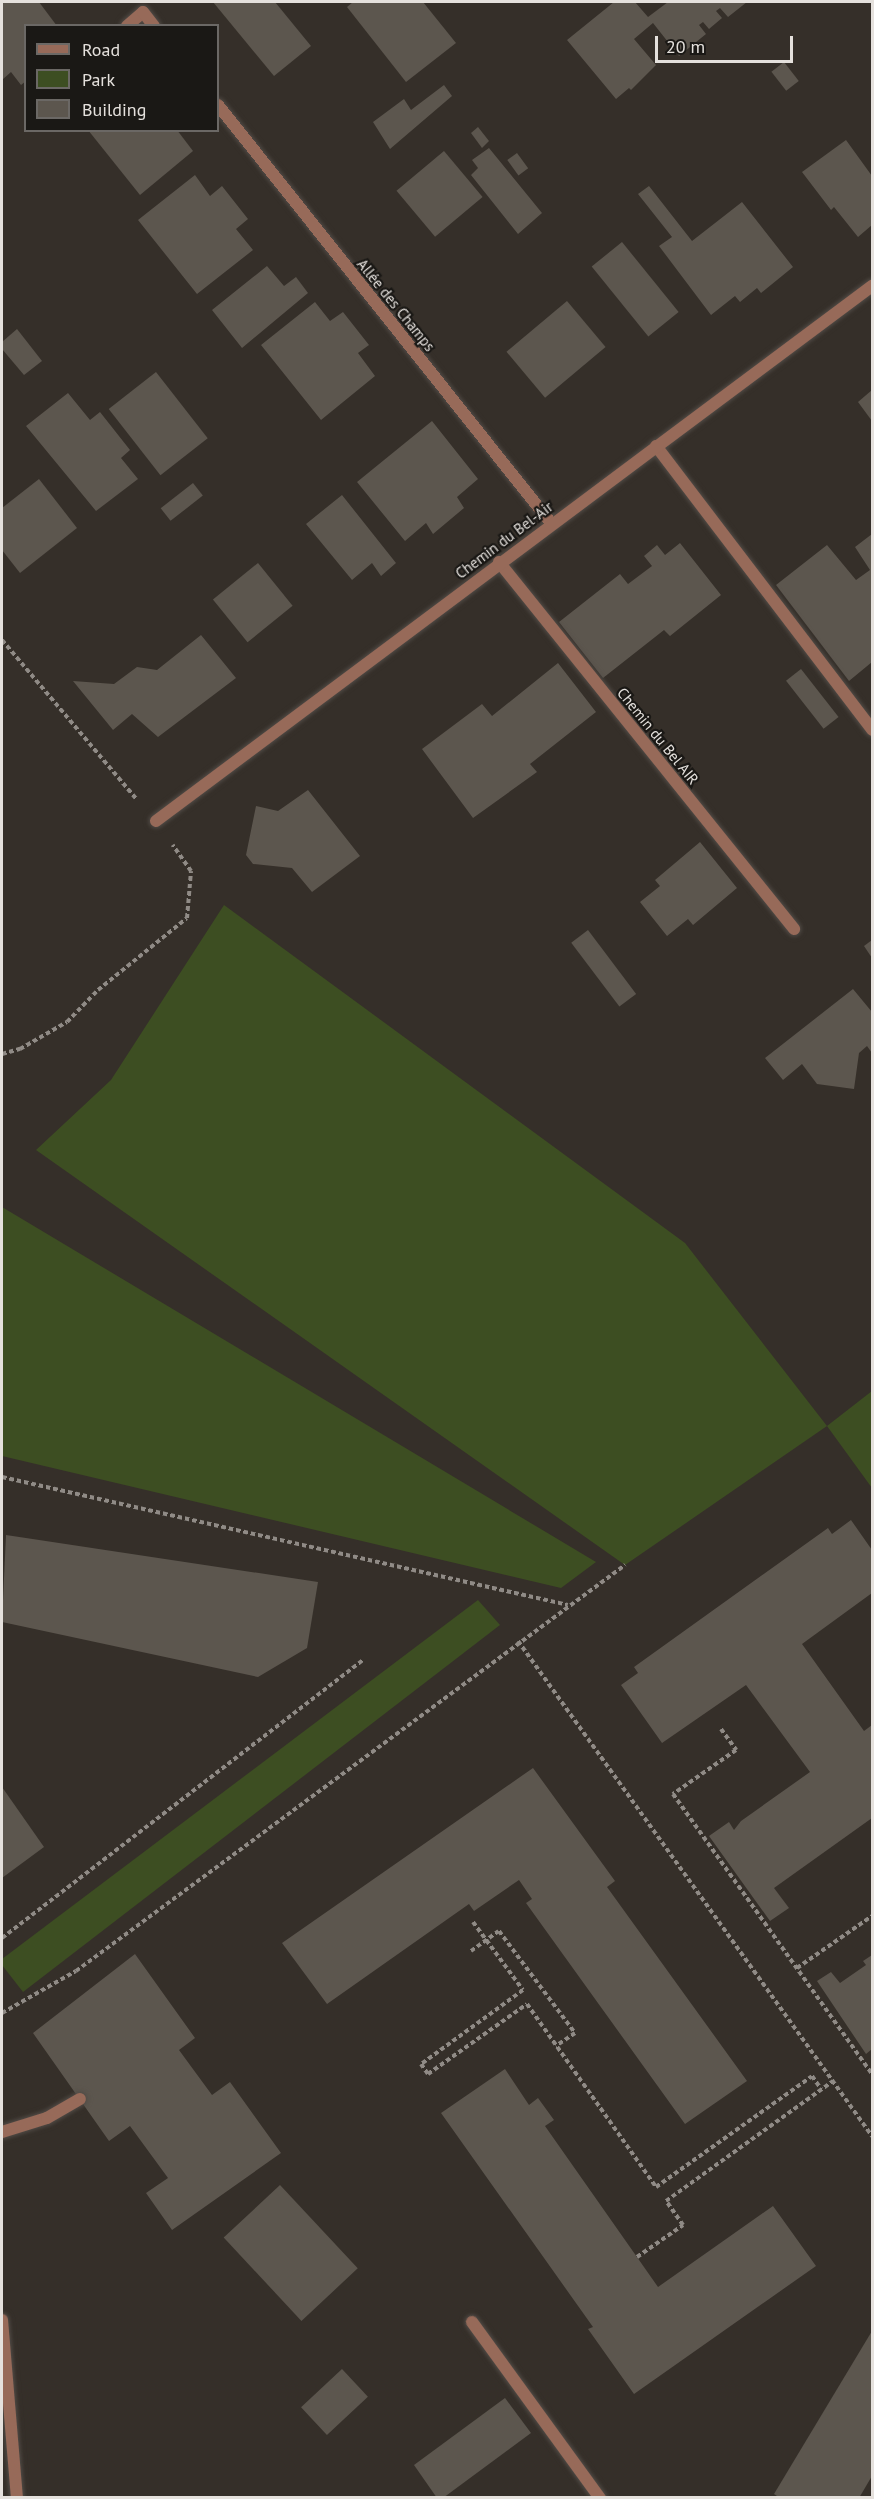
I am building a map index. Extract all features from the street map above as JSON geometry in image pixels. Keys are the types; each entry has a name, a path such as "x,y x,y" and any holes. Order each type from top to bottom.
{"street":[{"path":"129,24 143,12 152,24"},
{"name":"Allée des Champs","path":"219,106 551,523"},
{"name":"Chemin du Bel-Air","path":"156,821 551,523 873,286"},
{"path":"656,446 873,730"},
{"name":"Chemin du Bel AIR","path":"499,562 794,929"},
{"path":"2,2132 47,2118 80,2099"},
{"path":"2,2320 17,2498"},
{"path":"472,2322 600,2498"}],"path":[{"path":"2,640 63,717 156,821 191,871 187,918 98,990 67,1022 20,1049 2,1054"},
{"path":"2,1477 568,1605"},
{"path":"2,2013 76,1971 518,1641 625,1565"},
{"path":"518,1641 873,2136"},
{"path":"2,1938 363,1660"},
{"path":"721,1729 736,1750 673,1794 873,2074"},
{"path":"797,1968 873,1916"},
{"path":"473,1922 523,1990 421,2064 428,2074 527,2004 656,2187 812,2076 821,2089"},
{"path":"471,1951 499,1931 575,2033 556,2046"},
{"path":"637,2257 683,2225 666,2201 833,2081"}],"green space":[{"path":"224,905 685,1243 827,1426 625,1565 36,1150 111,1080"},
{"path":"2,1207 596,1562 561,1588 2,1456"},
{"path":"872,1391 872,1488 827,1426"},
{"path":"478,1600 500,1625 23,1992 2,1965 2,1959"}],"building":[{"path":"2,2 39,2 56,24 24,24 24,83 21,85 11,72 2,80"},
{"path":"213,2 275,2 311,46 274,76"},
{"path":"353,2 423,2 456,43 406,82 347,7"},
{"path":"614,2 635,2 648,17 668,2 747,2 728,17 720,8 716,11 722,18 709,29 703,22 699,25 706,34 679,56 653,23 634,39 656,65 631,90 629,88 616,99 567,40"},
{"path":"784,62 799,81 786,91 771,72"},
{"path":"444,85 452,96 390,149 373,122 404,99 411,110"},
{"path":"478,127 489,141 482,148 471,133"},
{"path":"90,132 179,132 193,151 140,195"},
{"path":"846,140 872,176 872,225 858,237 834,207 831,210 802,172"},
{"path":"489,148 542,213 518,234 471,175 478,168 472,160"},
{"path":"444,151 483,197 435,237 397,191"},
{"path":"517,153 528,168 518,175 507,160"},
{"path":"195,175 210,196 222,186 248,219 236,229 253,250 197,294 138,220"},
{"path":"649,186 692,241 742,202 793,267 761,293 757,288 740,302 735,296 711,315 659,246 672,237 638,194"},
{"path":"622,242 679,312 648,336 592,267"},
{"path":"267,266 284,286 296,277 308,293 242,348 212,310"},
{"path":"567,301 606,347 545,398 506,352"},
{"path":"315,302 330,321 343,312 369,345 358,353 375,376 321,420 261,345"},
{"path":"17,329 42,361 24,375 2,349 2,342"},
{"path":"156,372 208,438 160,475 109,409"},
{"path":"872,390 872,421 858,402"},
{"path":"68,393 90,420 100,412 130,450 121,458 138,479 96,511 26,426"},
{"path":"432,421 478,479 457,497 464,508 433,534 426,523 405,541 357,482"},
{"path":"39,479 77,528 20,573 2,550 2,508"},
{"path":"193,483 203,496 171,521 161,508"},
{"path":"342,495 396,563 381,576 372,563 352,580 306,524"},
{"path":"872,534 872,662 849,681 776,585 827,545 856,580 870,570 855,547"},
{"path":"680,543 721,595 670,636 664,630 603,678 559,622 620,574 628,584 652,566 644,556 657,545 665,555"},
{"path":"258,563 293,606 248,642 213,600"},
{"path":"201,635 236,678 158,737 132,714 113,730 73,681 114,684 137,667 157,670"},
{"path":"558,663 596,712 530,764 537,772 473,818 422,749 482,704 492,716"},
{"path":"801,669 839,717 824,729 786,681"},
{"path":"308,790 360,856 312,892 292,868 253,864 246,855 256,806 278,811"},
{"path":"700,842 737,888 693,925 688,919 667,936 640,902 660,886 655,880"},
{"path":"588,930 636,994 619,1007 571,943"},
{"path":"872,940 872,958 864,946"},
{"path":"853,989 872,1012 872,1053 867,1046 859,1053 854,1089 817,1084 802,1064 783,1080 765,1058"},
{"path":"851,1520 872,1550 872,1593 802,1644 864,1731 872,1725 872,1818 774,1888 789,1908 770,1921 709,1836 729,1822 734,1830 741,1821 810,1772 746,1685 662,1743 621,1685 638,1673 634,1667 828,1528 832,1534"},
{"path":"6,1535 318,1582 307,1648 258,1677 2,1622"},
{"path":"533,1768 615,1881 607,1887 747,2081 685,2124 526,1903 532,1899 519,1880 474,1911 469,1904 327,2004 282,1943"},
{"path":"2,1787 44,1847 2,1878"},
{"path":"135,1954 195,2038 179,2050 212,2095 230,2082 281,2153 172,2230 146,2193 168,2178 130,2126 109,2141 33,2033"},
{"path":"872,1955 872,2049 866,2054 817,1981 831,1972 840,1983 866,1965 863,1961"},
{"path":"505,2069 529,2105 538,2098 554,2120 545,2126 658,2287 773,2206 816,2266 634,2394 588,2329 593,2327 441,2113"},
{"path":"280,2185 358,2268 301,2321 224,2238"},
{"path":"872,2331 872,2476 859,2498 780,2498 774,2494"},
{"path":"342,2369 368,2397 327,2435 301,2407"},
{"path":"505,2398 531,2433 443,2498 437,2498 414,2465"}]}
